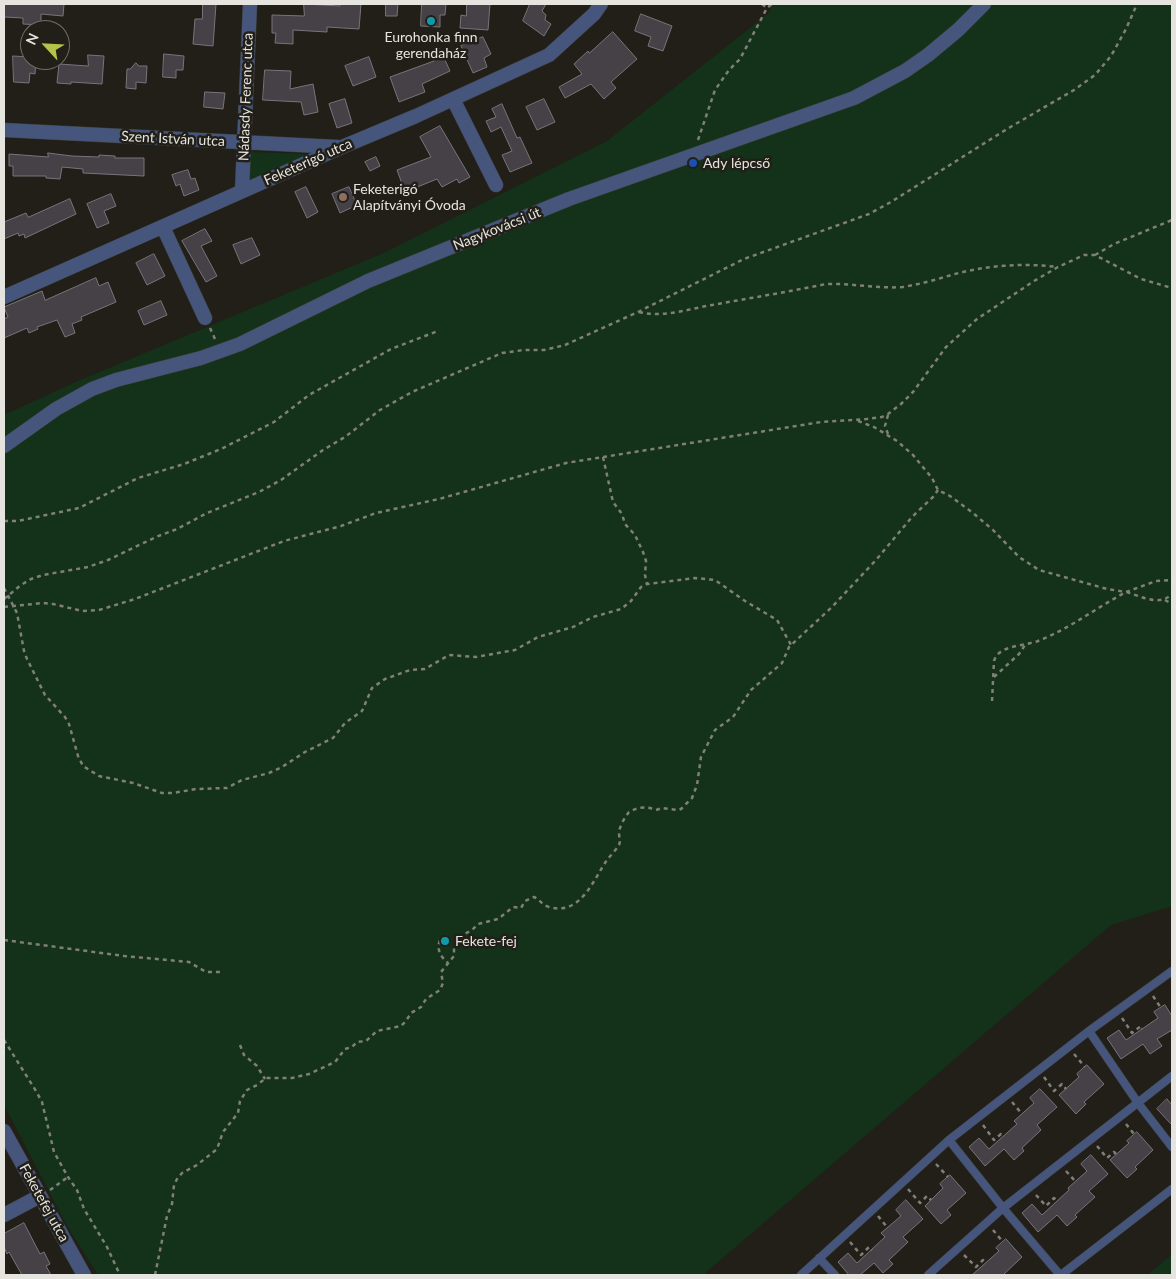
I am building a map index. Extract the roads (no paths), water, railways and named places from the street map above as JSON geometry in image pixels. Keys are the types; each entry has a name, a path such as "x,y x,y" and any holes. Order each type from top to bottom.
{"street":[{"name":"Nádasdy Ferenc utca","path":"242,191 250,4"},
{"name":"Feketerigó utca","path":"4,297 453,99 548,55 594,14 601,4"},
{"name":"Nagykovácsi út","path":"4,446 56,409 92,389 116,380 221,351 260,335 368,281 569,199 854,98 905,71 928,55 958,30 984,4"},
{"path":"453,99 496,185"},
{"name":"Szent István utca","path":"4,130 342,147"},
{"path":"163,226 205,318"},
{"name":"Feketefej utca","path":"4,1131 84,1275"},
{"path":"4,1215 40,1196"}],"lane":[{"path":"801,1275 949,1140 1089,1031 1172,971"},
{"path":"1089,1031 1138,1103 1172,1147"},
{"path":"928,1275 1003,1208 1172,1076"},
{"path":"949,1140 1003,1208 1061,1275 1172,1189"},
{"path":"819,1258 835,1275"}],"place":[{"name":"Eurohonka finn gerendaház","path":"431,21"},
{"name":"Ady lépcső","path":"693,163"},
{"name":"Feketerigó Alapítványi Óvoda","path":"343,197"},
{"name":"Fekete-fej","path":"445,941"}]}
